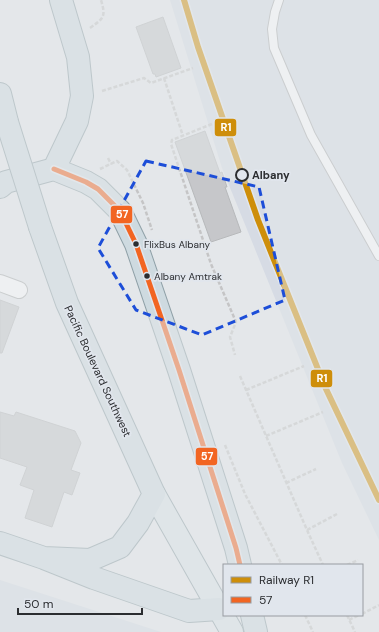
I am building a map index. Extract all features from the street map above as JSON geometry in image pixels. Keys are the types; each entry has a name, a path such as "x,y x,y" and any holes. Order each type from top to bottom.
{"highway":[{"path":"54,169 77,121 82,96 78,57 61,0"},
{"name":"Pacific Boulevard Southwest","path":"0,94 6,122 40,227 67,303 154,494"},
{"path":"2,184 54,169 83,180 98,190 120,211 136,244 180,370 240,564"},
{"path":"44,558 90,560 120,547 138,523 154,494"},
{"path":"0,543 189,611 219,609"},
{"path":"252,616 256,632"}],"main road":[{"name":"Pacific Boulevard Southwest","path":"154,494 232,632"}],"street":[{"path":"0,283 19,290"}],"lane":[{"path":"280,0 275,12 272,29 274,48 311,135 379,256"}],"path":[{"path":"90,28 102,18 104,14 101,0"},
{"path":"102,91 144,78 151,82 193,68"},
{"path":"164,78 183,136"},
{"path":"212,124 172,140 171,144 211,264 236,322 230,337 235,355"},
{"path":"108,158 111,164"},
{"path":"246,390 304,366"},
{"path":"240,376 323,564"},
{"path":"266,436 323,412"},
{"path":"286,483 316,469"},
{"path":"307,530 337,514"},
{"path":"349,564 358,560"},
{"path":"363,613 379,605"},
{"path":"305,616 313,632"},
{"path":"347,616 355,632"},
{"path":"349,620 357,616"}],"highlighted area":[{"path":"146,161 259,187 285,300 202,335 136,310 98,248"}],"shaded area":[{"path":"170,0 379,0 379,540 342,463 222,168"},
{"path":"0,580 161,632 0,632"}],"building":[{"path":"163,17 181,68 156,77 155,74 153,74 136,27"},
{"name":"Albany","path":"205,131 220,173 222,172 227,187 225,187 241,232 211,242 175,142"},
{"path":"0,300 19,307 2,353 0,353"},
{"path":"0,412 14,416 16,412 75,431 81,443 71,470 80,473 72,495 64,492 52,527 25,518 34,490 20,485 27,467 0,458"}],"rail line":[{"name":"R1","path":"184,0 198,47 258,220 326,389 379,500"}],"transit line":[{"name":"57","path":"54,169 86,182 98,189 120,211 136,244 179,370 240,564"}],"place":[{"name":"Albany","path":"242,175"},
{"name":"FlixBus Albany","path":"136,244"},
{"name":"Albany Amtrak","path":"147,276"}]}
